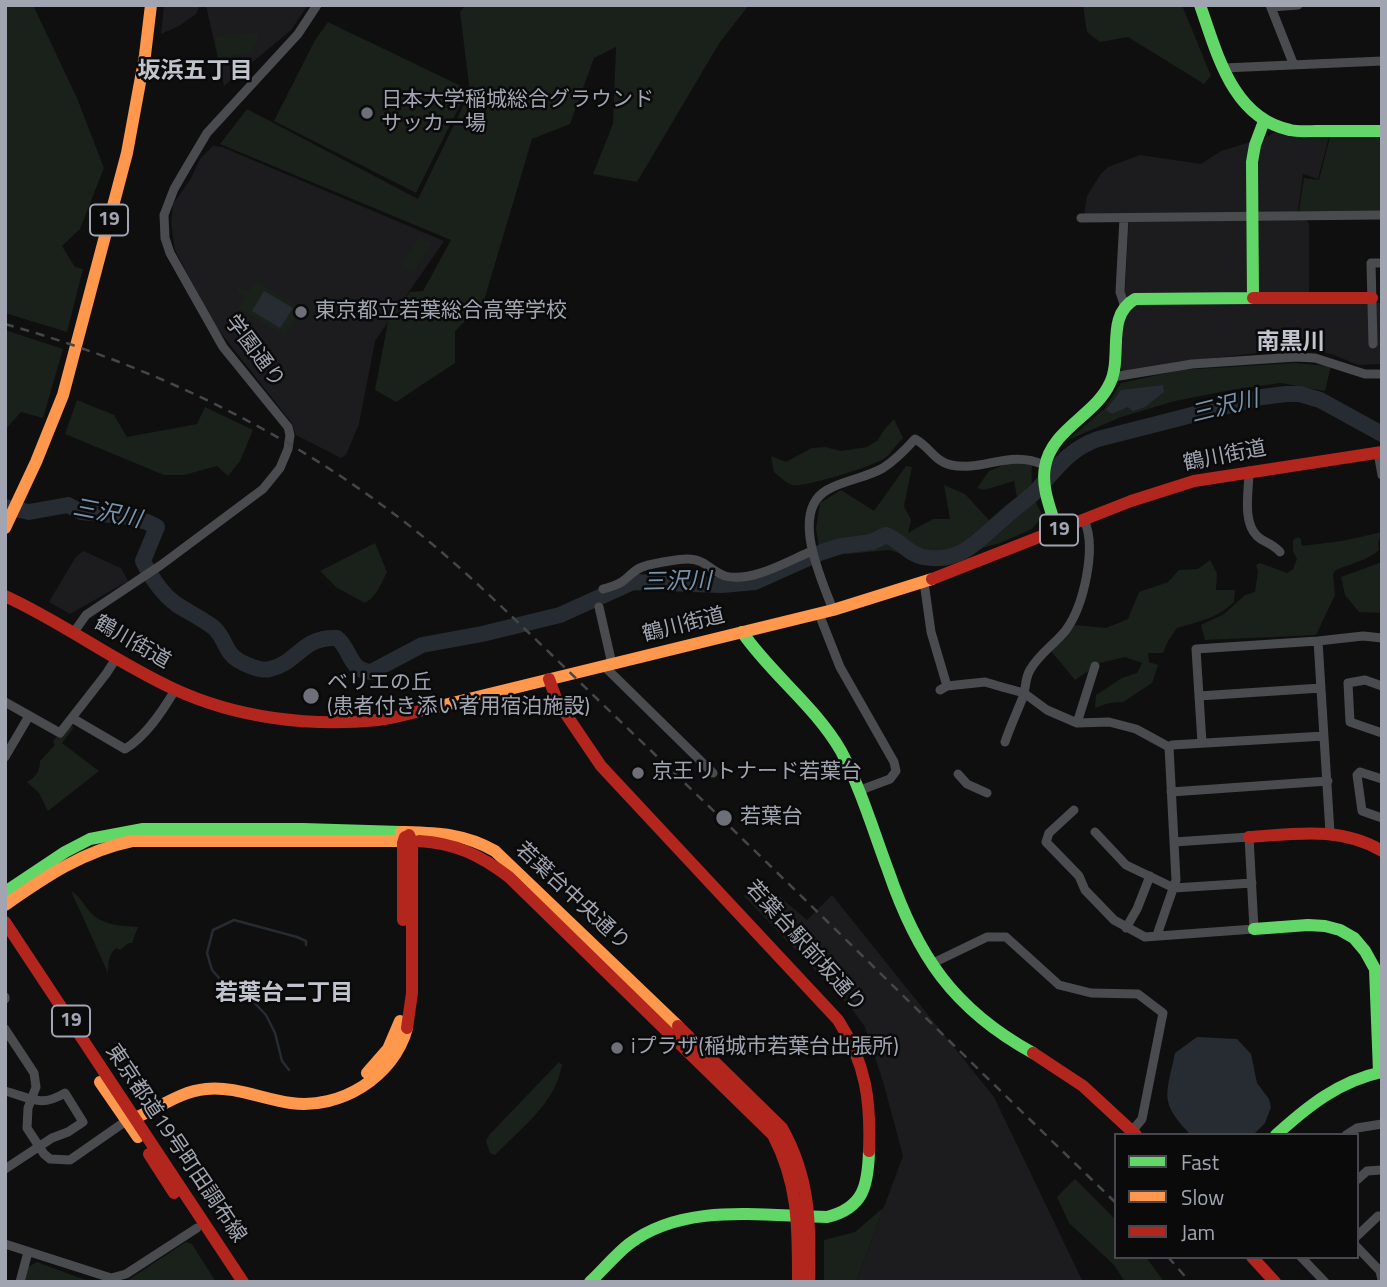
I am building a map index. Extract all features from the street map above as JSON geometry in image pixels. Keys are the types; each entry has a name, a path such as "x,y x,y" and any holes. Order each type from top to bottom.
{"street":[{"name":"19","path":"6,526 50,431 91,292 142,85 151,5"},
{"name":"学園通り","path":"74,632 86,615 140,580 263,489 280,468 288,449 288,427 223,347 170,253 165,238 163,215 174,189 207,133 298,34 317,5"},
{"path":"1200,5 1238,97 1255,115 1292,131 1382,131"},
{"path":"1293,63 1270,6 1298,5"},
{"path":"1224,68 1382,61"},
{"path":"1253,298 1252,162 1264,121"},
{"path":"1081,218 1382,215"},
{"path":"1057,530 1045,494 1044,467 1056,440 1098,402 1113,377 1119,316 1124,304 1120,292 1124,218"},
{"path":"1373,344 1371,263 1382,263"},
{"path":"1124,304 1135,299 1372,298"},
{"path":"1113,377 1192,364 1296,357 1315,358 1365,374 1382,374"},
{"path":"833,610 812,551 808,529 813,506 825,490 882,468 915,439 948,465 960,466 1020,458 1032,460 1044,467"},
{"path":"1380,452 1382,475"},
{"name":"鶴川街道","path":"5,596 175,690 204,701 260,717 338,723 400,717 833,610 925,582 1168,489 1249,471 1380,452"},
{"path":"1249,471 1248,517 1251,526 1261,539 1271,542 1280,552"},
{"path":"1005,743 1030,670 1066,630 1080,599 1088,573 1089,530 1084,520"},
{"path":"603,589 621,583 638,568 648,565 690,559 703,561 730,577 743,576 755,574 812,551"},
{"path":"925,582 931,632 944,688 985,682 1024,693 1047,710 1077,723 1109,722 1122,725 1136,729 1169,747"},
{"path":"599,607 608,665 713,773"},
{"path":"819,614 840,667 894,762 896,771 890,779 858,792"},
{"path":"742,632 758,655 813,713 848,765 908,922 931,964 967,1006 992,1027 1061,1070 1092,1093 1134,1133 1142,1119 1163,1013 1138,993 1091,993 1059,985 1006,937 987,937 931,964"},
{"path":"1202,743 1196,649 1363,636 1382,638"},
{"path":"1318,641 1330,833"},
{"path":"5,702 60,733 117,657"},
{"path":"1077,723 1094,666"},
{"path":"550,679 558,701 583,737"},
{"path":"1382,686 1365,680 1348,683 1350,722 1382,733"},
{"path":"1199,696 1321,688"},
{"path":"72,718 125,749 137,741 175,690"},
{"path":"5,757 29,716"},
{"path":"1169,747 1324,736"},
{"name":"若葉台駅前坂通り","path":"583,737 595,759 818,997 851,1040 860,1062 869,1099 865,1188 849,1210 804,1221"},
{"name":"若葉台駅前坂通り","path":"583,737 823,990 845,1016 867,1057 877,1098 878,1118 873,1192 868,1202 843,1222 804,1221"},
{"path":"1157,935 1176,880 1169,747"},
{"path":"1382,779 1360,772 1357,775 1362,811 1382,818"},
{"path":"958,775 987,793"},
{"path":"1171,792 1328,781"},
{"path":"1074,810 1049,833 1046,842 1079,876 1085,890 1114,920 1126,928 1145,937 1327,925 1342,930 1357,941 1370,956 1375,969 1380,1072 1341,1084 1323,1094 1278,1133"},
{"name":"若葉台中央通り","path":"5,892 65,852 90,839 123,831 178,829 408,838"},
{"path":"1094,832 1126,864 1174,888 1252,883"},
{"path":"1174,842 1330,833 1367,842 1382,850"},
{"name":"若葉台中央通り","path":"5,905 69,862 113,844 132,841 408,838 452,834 481,843 495,851 531,883 782,1128 801,1163 809,1282"},
{"path":"1249,837 1254,929"},
{"path":"5,1028 34,1073 36,1087 27,1128 50,1159 70,1160 132,1117 177,1097 208,1088 304,1104 335,1100 359,1089 379,1074 396,1054 406,1032 411,1005 408,838"},
{"path":"1126,928 1150,876"},
{"name":"東京都道19号町田調布線","path":"5,922 243,1282"},
{"name":"東京都道19号町田調布線","path":"5,938 132,1117 232,1282"},
{"path":"5,1091 51,1101 65,1093 83,1122 5,1169"},
{"path":"1349,1133 1357,1128 1382,1124"},
{"path":"1359,1178 1367,1171 1382,1170"},
{"path":"590,1282 629,1244 657,1229 689,1218 709,1215 804,1221"},
{"path":"1359,1234 1378,1216 1382,1216"},
{"path":"601,1282 637,1248 683,1228 709,1223 804,1221"},
{"name":"若葉台中央通り","path":"798,1282 804,1221"},
{"path":"5,1244 111,1278 126,1274 197,1228"},
{"path":"1359,1249 1378,1264 1382,1280"},
{"path":"20,1282 28,1252"},
{"path":"1254,1259 1275,1282"},
{"path":"1303,1259 1325,1282"}],"shaded area":[{"path":"5,5 33,5 77,98 104,168 80,229 62,246 75,267 83,269 67,332 5,313"},
{"path":"164,5 200,5 196,14 161,34"},
{"path":"206,5 308,5 291,30 224,86"},
{"path":"466,5 749,5 720,42 637,182 593,174 613,124 616,47 594,58 570,124 532,139 483,304 455,331 455,363 396,402 375,390 389,317 410,292 423,291 451,240 220,144 247,109 418,199 470,92 460,12"},
{"path":"1083,5 1182,5 1211,76 1204,84 1128,37 1100,42 1087,32"},
{"name":"日本大学稲城総合グラウンド サッカー場","path":"328,22 461,86 460,105 416,193 274,121 315,40"},
{"path":"259,33 253,53 220,57 218,55 215,37"},
{"path":"1275,132 1305,137 1329,137 1318,179 1303,174 1297,219 1309,223 1309,301 1382,303 1382,364 1358,365 1334,355 1305,348 1175,362 1124,372 1121,369 1129,214 1084,214 1087,196 1100,175 1108,167 1140,155 1201,164 1221,151"},
{"path":"1330,137 1382,137 1382,212 1299,211 1304,178 1319,180"},
{"name":"東京都立若葉総合高等学校","path":"213,146 222,147 444,241 375,341 359,424 346,455 341,458 296,435 291,422 213,323 175,250 171,224 173,204 190,180 200,159"},
{"path":"420,236 432,243 413,274 401,266"},
{"path":"255,281 301,308 285,336 238,308 245,297 236,292 239,287 248,292"},
{"path":"264,291 293,308 280,328 252,311"},
{"path":"5,330 63,349 43,418 21,412 5,430"},
{"path":"1293,363 1331,366 1325,391 1281,383 1231,390 1175,401 1121,417 1068,440 1104,409 1121,383 1181,370"},
{"path":"1163,385 1164,392 1145,407 1133,411 1128,407 1112,414 1106,410 1121,390"},
{"path":"77,400 114,415 127,437 197,424 205,407 253,430 240,461 228,476 217,466 184,475 164,475 65,434"},
{"path":"894,419 903,438 888,456 879,462 839,476 799,485 790,484 774,472 771,456 786,462 812,448 825,447 841,451 867,447 878,440"},
{"path":"1018,459 1032,465 1033,491 1043,515 1032,529 1000,543 965,553 939,566 889,550 848,554 819,547 816,529 820,503 841,490 874,511 906,466 912,467 904,506 911,520 908,533 933,519 950,519 944,485 965,494 989,520 1017,497 1014,481 984,490 977,488 989,471"},
{"path":"1382,532 1378,543 1379,550 1336,570 1333,574 1335,595 1316,635 1205,640 1201,625 1224,614 1245,595 1255,592 1258,571 1256,565 1260,563 1287,573 1293,569 1297,559 1293,551 1293,540 1298,537 1301,539 1302,546"},
{"path":"375,543 387,572 376,593 365,603 337,588 320,571"},
{"path":"83,551 121,568 128,581 70,614 49,602 75,558"},
{"path":"1210,560 1217,573 1216,590 1235,590 1234,602 1214,616 1177,628 1163,653 1148,653 1149,662 1158,665 1152,683 1123,702 1095,708 1096,695 1122,678 1137,673 1142,663 1125,657 1100,663 1075,680 1050,650 1075,625 1106,628 1128,619 1139,592 1168,582 1179,570 1198,569"},
{"path":"1382,562 1382,613 1359,612 1345,595 1341,577"},
{"path":"70,726 74,727 62,743 99,771 48,811 39,793 27,782 37,773 40,761 55,745 53,742 56,737 60,738"},
{"path":"759,879 807,920 832,895 994,1097 1083,1282 856,1282 903,1156 865,1027 852,1009 744,896"},
{"path":"71,891 100,920 138,927 132,943 120,950 116,948 112,953 108,973"},
{"path":"1197,1037 1237,1039 1251,1054 1257,1083 1269,1099 1271,1107 1265,1123 1255,1133 1189,1133 1174,1114 1168,1098 1175,1053"},
{"path":"559,1062 562,1065 558,1079 545,1103 495,1155 490,1153 486,1141 490,1134"},
{"path":"1075,1179 1114,1218 1114,1259 1147,1259 1164,1282 1125,1282 1114,1265 1069,1223 1057,1197"},
{"path":"884,1207 856,1282 824,1282 824,1240 855,1232"},
{"path":"186,1242 192,1244 216,1282 125,1282"},
{"path":"37,1262 91,1282 25,1282 28,1267"}],"waterway":[{"name":"三沢川","path":"5,507 29,512 68,505 81,512 123,516 147,522 157,527 143,561 153,579 171,600 216,630 238,660 266,670 279,666 316,641 337,638 354,664 371,672 422,645 560,615 633,582 722,585 755,582 822,552 841,546 872,542 886,535 923,557 948,557 958,554 976,543 1032,495 1064,460 1088,443 1262,397 1300,394 1320,400 1382,434"},
{"path":"289,1070 282,1061 275,1033 266,1015 248,996 220,979 212,970 207,953 213,930 234,920 297,937 306,941 306,945"}],"railway":[{"path":"5,324 118,362 173,384 226,410 329,469 426,539 553,656 1114,1201"},
{"path":"1170,1259 1190,1282"}],"traffic: fast":[{"path":"1200,5 1230,81 1254,112 1270,123 1293,131 1382,131"},
{"path":"1057,530 1044,483 1049,454 1056,442 1095,404 1110,383 1114,372 1117,326 1126,306 1135,299 1253,298 1252,162 1264,121"},
{"path":"742,632 819,719 841,751 861,795 899,900 926,954 941,977 981,1018 1033,1053"},
{"path":"5,892 65,852 90,839 143,829 401,832"},
{"path":"1254,929 1325,926 1354,938 1375,969 1379,1072"},
{"path":"1278,1133 1300,1114 1338,1088 1382,1072"},
{"path":"590,1282 629,1244 674,1222 724,1214 827,1217 839,1213 849,1208 862,1193 869,1151"}],"traffic: slow":[{"path":"5,528 63,395 127,153 151,5"},
{"path":"436,707 833,610 932,579"},
{"path":"401,832 460,837 495,851 678,1026"},
{"path":"5,905 81,858 132,841 419,841"},
{"path":"367,1073 388,1049 400,1021"},
{"path":"127,1121 175,1098 206,1089 238,1091 291,1103 328,1101 346,1095 378,1075 400,1046 407,1028"},
{"path":"100,1082 138,1137"}],"traffic: jam":[{"path":"1253,298 1372,298"},
{"path":"932,579 1131,501 1194,481 1382,452"},
{"path":"5,596 152,678 222,707 274,718 326,722 385,719 436,707"},
{"path":"549,679 557,701 601,766 838,1020 855,1052 865,1083 869,1115 869,1151"},
{"path":"407,1028 412,993 412,842 409,835"},
{"path":"1249,837 1334,835 1366,843 1382,851"},
{"path":"403,920 405,837"},
{"path":"419,841 444,844 467,852 488,862 509,877 773,1135 782,1153 792,1189 797,1225 798,1282"},
{"path":"5,922 243,1282"},
{"path":"678,1026 782,1128 792,1147 807,1203 809,1282"},
{"path":"1033,1053 1083,1086 1134,1133"},
{"path":"149,1154 174,1193"},
{"path":"1254,1259 1275,1282"}],"place":[{"name":"日本大学稲城総合グラウンド サッカー場","path":"367,113"},
{"name":"東京都立若葉総合高等学校","path":"301,312"},
{"name":"ベリエの丘 (患者付き添い者用宿泊施設)","path":"311,696"},
{"name":"京王リトナード若葉台","path":"638,773"},
{"name":"若葉台","path":"724,818"},
{"name":"iプラザ(稲城市若葉台出張所)","path":"617,1048"}],"district":[{"name":"坂浜五丁目","path":"195,72"},
{"name":"南黒川","path":"1291,343"},
{"name":"若葉台二丁目","path":"284,994"}]}
